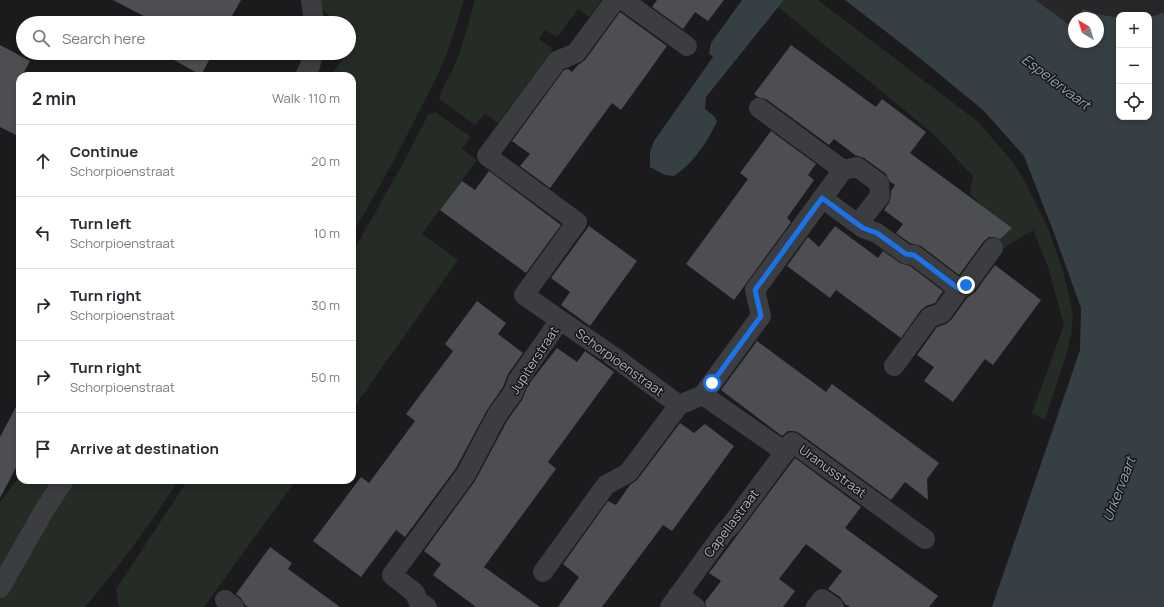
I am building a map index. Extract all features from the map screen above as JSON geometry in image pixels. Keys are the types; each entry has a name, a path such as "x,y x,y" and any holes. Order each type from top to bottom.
{"street":[{"path":"312,0 313,16"},
{"name":"Jupiterstraat","path":"427,607 418,601 415,592 392,575 466,474 497,415 513,393 518,380 560,320 524,295 577,222 487,156 557,61 576,53 615,0"},
{"path":"623,0 687,46"},
{"path":"307,72 311,60"},
{"path":"759,108 843,170"},
{"path":"543,572 606,485 628,473 679,405 703,395 761,316 755,290 843,170 857,167 879,184 880,196 858,224"},
{"path":"822,198 863,228 877,233 906,254 914,255 959,289"},
{"path":"894,366 930,317 942,312 959,289 966,285 993,248"},
{"name":"Schorpioenstraat","path":"560,320 610,354 679,405"},
{"name":"Uranusstraat","path":"703,395 785,452 792,442 925,539"},
{"name":"Capellastraat","path":"695,607 674,601 724,531 731,525 785,452"},
{"path":"0,588 45,509 61,484"},
{"path":"816,607 822,599 834,607"}],"shaded area":[{"path":"312,0 464,0 449,48 440,70 397,155 356,228 356,72 333,72 343,60 356,60 356,16 329,16"},
{"path":"475,0 601,1 589,17 578,9 557,37 545,30 539,39 553,49 498,123 485,114 475,125 439,99 459,54"},
{"path":"784,0 818,0 977,121 1012,161 1024,179 1048,228 1063,271 1073,318 1067,352 1045,420 1032,413 1064,325 1048,267 1033,230 1004,248 994,236 1004,228 970,194 973,176 930,131 778,7"},
{"path":"986,0 1164,0 1164,28 1152,30 1152,12 1116,12 1116,32 1104,23 1104,12 1068,12 1068,37"},
{"path":"435,112 471,137 462,149 477,160 422,234 458,260 356,404 356,246 401,167 428,115"},
{"path":"16,481 16,484 176,484 134,545 85,607 0,607 0,502"},
{"path":"185,484 293,484 204,607 119,607 116,590"}],"water":[{"path":"742,0 784,0 706,97 705,109 715,117 717,122 704,145 688,165 681,171 674,176 665,175 650,167 650,152 654,141 713,57 709,53 711,43"},
{"path":"845,0 1035,0 1068,24 1068,48 1104,48 1104,15 1116,17 1116,120 1152,120 1152,16 1164,13 1164,607 992,607 1080,350 1081,308 1024,156 983,110 911,51"},
{"path":"1083,9 1091,12 1081,12"}],"building":[{"path":"113,0 241,0 232,16 144,16"},
{"path":"657,0 724,0 708,21 695,12 683,29 652,7"},
{"path":"620,12 667,46 621,110 612,103 550,188 520,166 530,154 512,141 564,70 568,69 572,72 585,60"},
{"path":"0,45 16,54 16,60 30,61 24,72 16,72 16,135 0,127"},
{"path":"791,45 876,107 882,99 926,132 910,153 1012,228 1000,239 989,237 984,241 959,275 921,246 910,243 896,233 903,224 884,210 889,203 891,191 895,185 890,182 886,174 864,158 855,155 834,139 829,145 766,99 758,97 754,94"},
{"path":"174,60 209,60 203,72 196,72"},
{"path":"771,131 816,164 808,175 814,180 787,218 791,222 734,300 686,264 748,179 740,173"},
{"path":"489,171 561,225 526,273 440,210 462,181 475,190"},
{"path":"589,226 637,261 590,326 561,305 570,292 551,278"},
{"path":"835,226 878,258 883,251 900,263 910,266 943,291 935,303 926,306 921,310 901,338 836,290 830,298 787,266 808,237 819,247"},
{"path":"995,265 1041,300 993,365 985,359 953,402 924,381 934,367 917,355 937,327 946,324 951,320 967,298 975,292"},
{"path":"477,301 506,323 498,334 523,353 508,374 503,387 487,410 456,468 405,537 396,530 361,577 313,541 361,477 369,483 415,421 406,414 453,351 445,344"},
{"path":"757,341 826,392 832,384 939,463 927,479 928,500 905,482 891,500 799,433 788,431 782,436 721,390"},
{"path":"557,348 577,362 585,351 614,372 548,462 556,469 484,567 540,607 476,607 433,575 441,564 424,551 475,481 507,421 522,400 528,385"},
{"path":"16,407 16,468 0,498 0,437"},
{"path":"680,423 694,433 705,424 734,446 672,531 663,525 602,607 558,607 579,577 563,564 608,501 616,505 630,485 637,480"},
{"path":"795,458 861,507 845,528 938,596 929,607 850,607 845,604 840,597 828,589 842,571 806,544 779,579 795,591 783,607 706,607 705,602 721,581 709,573"},
{"path":"270,547 292,563 288,569 340,607 248,607 245,605 241,598 236,594"}],"route":[{"path":"712,383 761,316 755,290 822,198 863,228 877,233 906,254 914,255 959,289 966,285"}],"water label":[{"name":"Espelervaart","path":"1056,82"},
{"name":"Urkervaart","path":"1119,489"}]}
